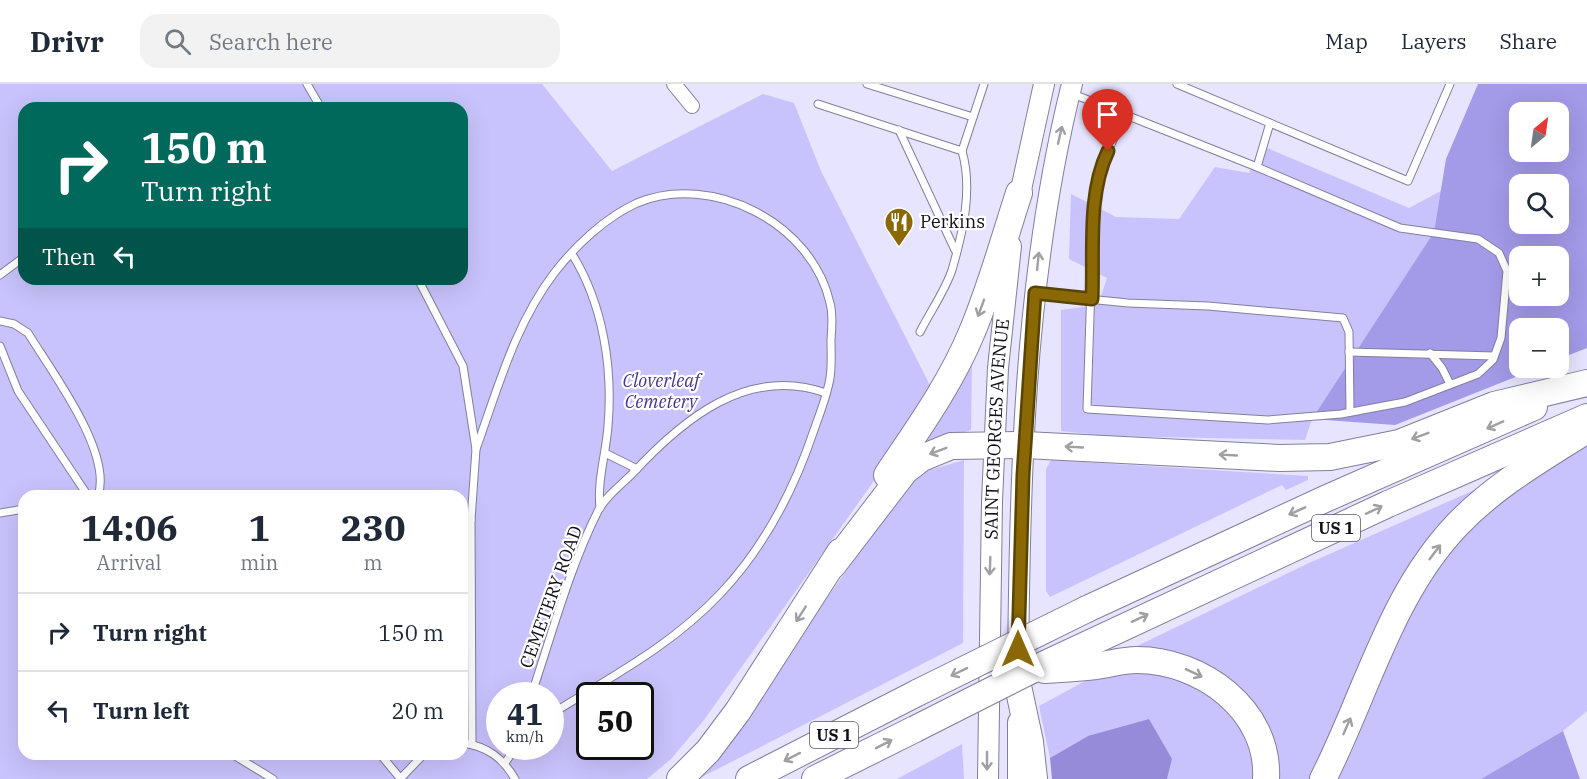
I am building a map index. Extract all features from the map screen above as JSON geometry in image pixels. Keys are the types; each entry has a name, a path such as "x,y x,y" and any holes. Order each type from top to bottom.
{"highway":[{"path":"833,565 860,514 907,445 966,347 987,293 1019,193"},
{"path":"680,779 729,724 833,565 888,489 912,464 951,446 995,444 1279,458 1330,457 1399,443 1494,405 1587,384"},
{"name":"US 1","path":"749,779 1087,609 1325,499 1587,384"},
{"name":"US 1","path":"1092,655 1378,508 1587,417"},
{"path":"1323,779 1398,612 1438,547 1457,525 1492,493 1587,429"},
{"path":"1034,779 1024,679 1092,655 1163,663 1197,674 1219,687 1237,703 1256,732 1265,763 1266,779"},
{"name":"US 1","path":"815,779 915,729 1024,679"}],"main road":[{"name":"SAINT GEORGES AVENUE","path":"988,779 988,644 998,368 1019,193 1044,84"},
{"name":"SAINT GEORGES AVENUE","path":"1018,779 1024,679 1018,619 1025,445 1035,293 1046,203 1071,88"},
{"path":"998,368 1009,394 1017,402 1028,404"}],"street":[{"path":"674,84 692,106"}],"lane":[{"path":"307,84 318,102"},
{"path":"867,84 973,117"},
{"path":"920,332 951,271 968,190 968,170 962,151 984,84"},
{"path":"1178,84 1408,181 1450,84"},
{"path":"1071,88 1125,114 1257,166 1400,228 1478,239 1499,253 1507,271 1501,338 1494,356 1478,374 1405,402 1350,412 1268,420 1087,409 1093,223 1101,166 1125,114"},
{"path":"818,104 962,151"},
{"path":"1257,166 1270,123"},
{"path":"899,130 956,251"},
{"path":"476,449 514,341 542,290 572,254 623,210 640,202 688,193 711,196 740,204 763,216 794,240 809,257 827,295 832,327 830,378 797,479 782,510 756,550 722,592 657,650 564,706"},
{"name":"CEMETERY ROAD","path":"572,254 591,290 602,333 609,398 605,453 598,490 600,508"},
{"path":"0,274 18,261"},
{"path":"421,285 463,366 476,449 471,520 472,744"},
{"path":"1035,293 1128,303 1208,306 1343,318 1349,332 1350,412"},
{"path":"0,321 14,324 28,333 92,441 100,470 98,490"},
{"path":"0,346 18,391 84,490"},
{"path":"1349,352 1494,356"},
{"path":"1430,353 1442,368 1450,384"},
{"name":"CEMETERY ROAD","path":"536,682 579,556 600,508 683,423 731,397 776,386 810,387 826,393"},
{"path":"605,453 637,469"},
{"path":"0,513 18,510"},
{"path":"468,744 487,750 506,763 515,779"},
{"path":"242,760 273,779"},
{"path":"385,760 400,779 418,760"}],"green space":[{"name":"Cloverleaf Cemetery","path":"0,84 542,84 612,171 763,94 794,103 821,171 935,395 704,720 671,759 647,779 0,779"},
{"path":"1260,145 1409,208 1441,191 1434,232 1312,419 1305,440 1107,436 1061,431 1061,310 1098,305 1107,278 1069,259 1071,194 1116,217 1179,219 1215,167 1249,173"},
{"path":"972,362 971,430 917,446"},
{"path":"1587,446 1587,711 1563,731 1481,779 1336,779 1421,588 1466,525 1536,471"},
{"path":"964,460 963,643 700,778 909,482 923,472"},
{"path":"1051,460 1308,476 1308,480 1286,490 1282,485 1050,597 1046,591 1046,469"},
{"path":"1488,484 1440,530 1311,779 1274,779 1264,728 1133,648 1309,563"},
{"path":"1133,669 1172,674 1217,697 1249,741 1255,779 1167,779 1172,759 1088,736 1050,758 1039,706 1098,674"},
{"path":"962,744 964,779 897,779"}],"shaded area":[{"path":"1478,84 1587,84 1587,348 1569,355 1569,318 1509,318 1509,378 1513,378 1395,425 1312,419 1434,232 1446,159"},
{"path":"1149,719 1172,759 1167,779 1052,779 1050,758 1088,736"},
{"path":"1563,731 1580,779 1481,779"}],"place":[{"name":"Perkins","path":"899,248"}],"route":[{"path":"1018,649 1023,475 1035,293 1092,299 1093,223 1101,166 1108,151"}]}
